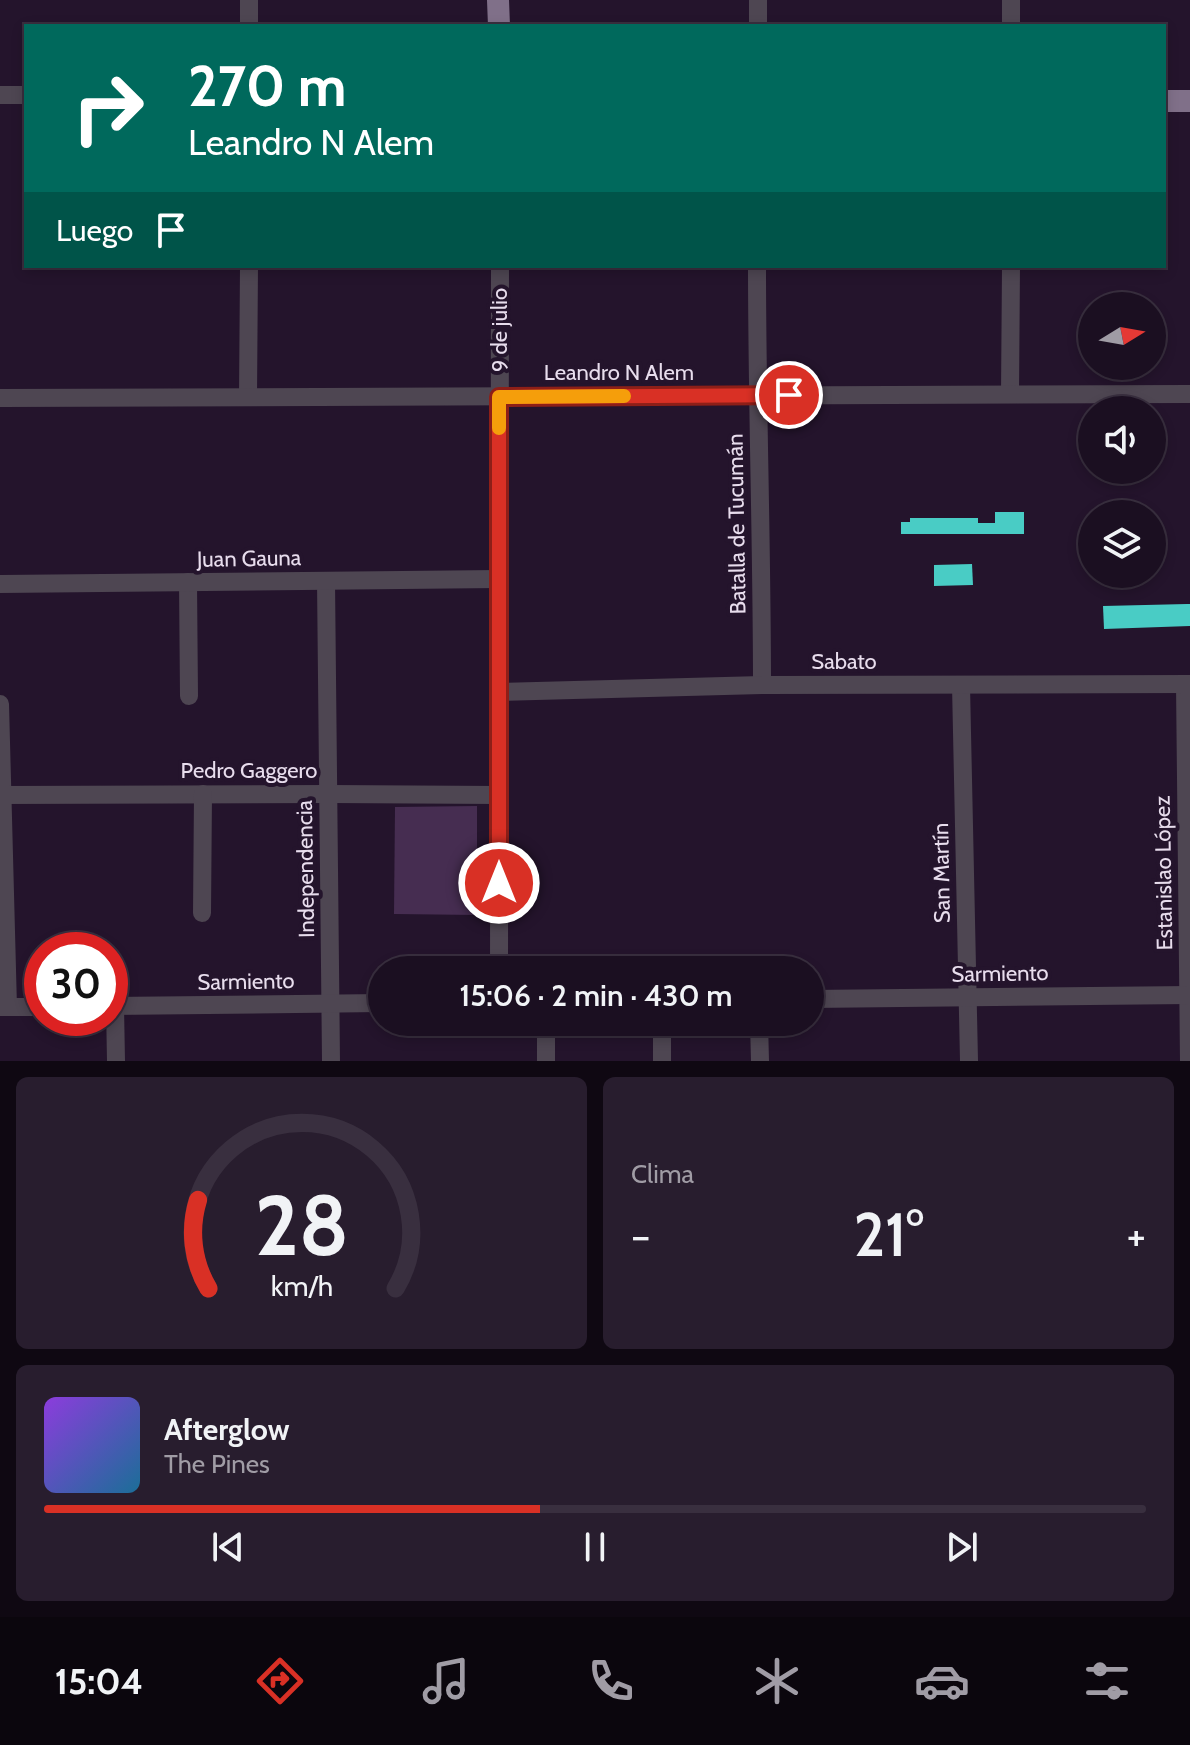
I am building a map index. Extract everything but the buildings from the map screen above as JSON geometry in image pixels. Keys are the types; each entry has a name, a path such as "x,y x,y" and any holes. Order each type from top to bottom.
{"main road":[{"path":"498,0 499,24"},
{"path":"1166,101 1190,101"}],"street":[{"path":"249,0 249,24"},
{"path":"758,0 758,24"},
{"path":"1011,0 1011,24"},
{"path":"0,95 24,95"},
{"path":"248,397 249,268"},
{"name":"9 de julio","path":"499,956 500,268"},
{"name":"Batalla de Tucumán","path":"757,268 762,685"},
{"path":"1010,394 1011,268"},
{"name":"Leandro N Alem","path":"0,398 1190,394"},
{"name":"Juan Gauna","path":"0,584 499,579"},
{"name":"Independencia","path":"326,581 331,1061"},
{"path":"188,582 189,696"},
{"name":"Sabato","path":"499,692 762,685 1187,684"},
{"name":"Estanislao López","path":"1187,684 1189,1061"},
{"name":"San Martín","path":"961,685 969,1061"},
{"path":"0,704 4,1007"},
{"path":"202,913 203,794"},
{"name":"Pedro Gaggero","path":"1,795 499,795"},
{"name":"Sarmiento","path":"824,999 1189,995"},
{"name":"Sarmiento","path":"128,1006 368,1003"},
{"path":"114,1036 116,1061"},
{"path":"546,1036 546,1061"},
{"path":"662,1036 662,1061"},
{"path":"759,1036 760,1061"}],"shaded area":[{"path":"477,806 477,915 394,914 395,807"}],"slow traffic":[{"path":"499,428 499,397 624,396"}],"route":[{"path":"499,883 499,397 789,395"}]}
